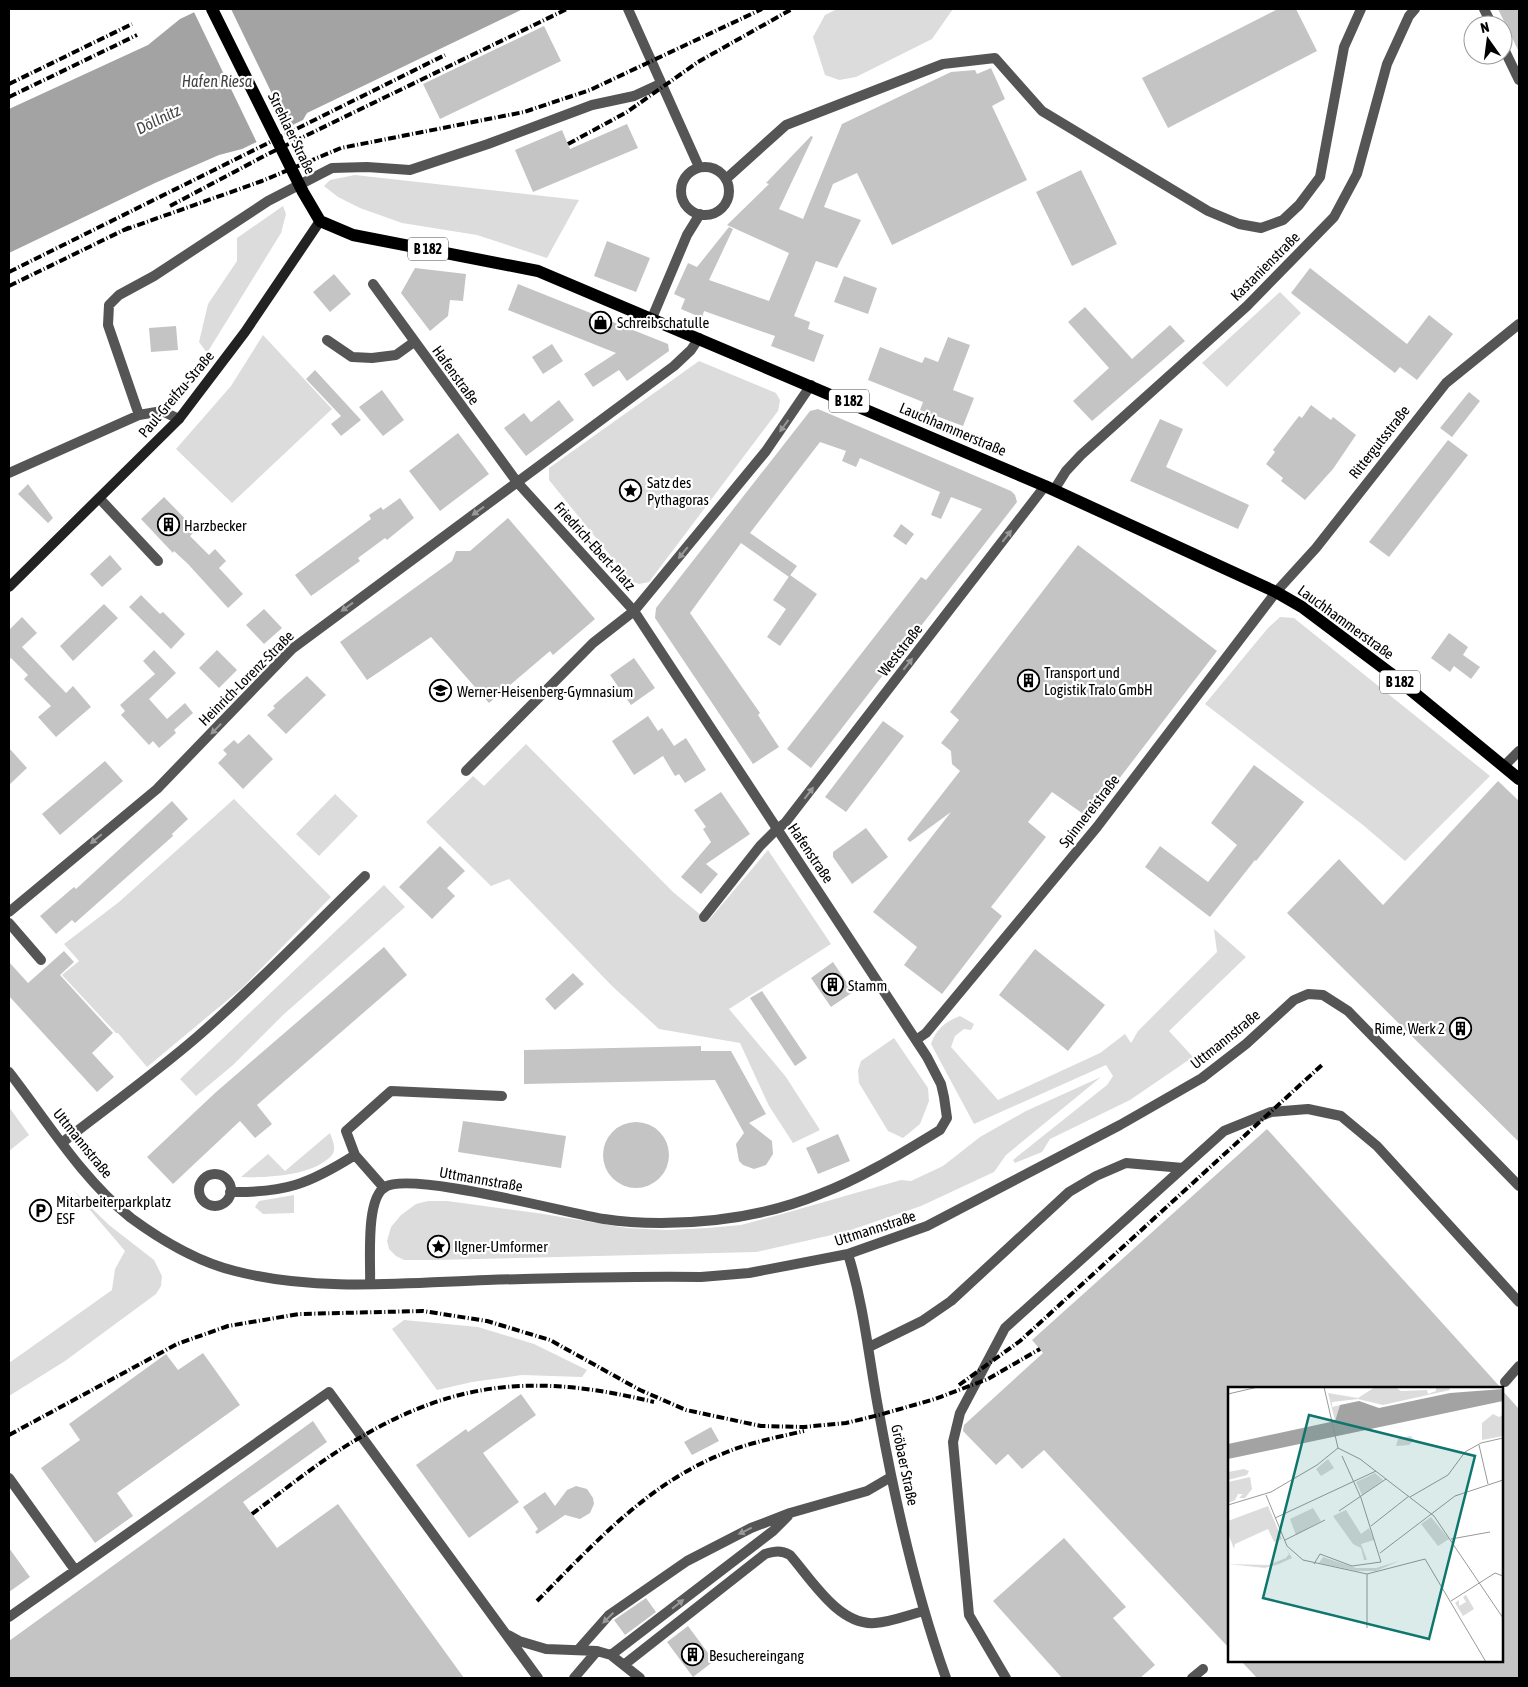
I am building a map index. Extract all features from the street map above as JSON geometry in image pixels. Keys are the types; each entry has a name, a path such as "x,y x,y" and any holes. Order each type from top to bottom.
{"main road":[{"name":"Strehlaer Straße","path":"212,9 303,192 320,221"},
{"name":"Lauchhammerstraße","path":"320,221 353,235 388,243 449,252 538,271 811,385 1050,488 1276,592 1302,607 1382,668 1519,779"},
{"name":"Paul-Greifzu-Straße","path":"9,587 100,499 178,419 245,332 320,221"}],"street":[{"path":"628,9 660,84 699,167"},
{"path":"726,179 786,125 943,64 995,58 1042,111 1208,211 1239,224 1261,228 1273,226 1283,220 1299,205 1320,177 1344,47 1361,9"},
{"name":"Kastanienstraße","path":"1050,488 1081,455 1247,306 1334,217 1357,174 1387,64 1409,16 1416,9"},
{"path":"1512,65 1519,80"},
{"path":"139,415 108,325 109,305 119,295 154,276 268,201 332,168 368,167 410,170 488,144 592,105 646,92 660,84"},
{"path":"699,167 714,168 726,179 729,194 727,201 716,212 700,214 686,206 681,191 686,176 699,167"},
{"path":"652,318 687,235 700,214"},
{"name":"Hafenstraße","path":"373,284 517,482"},
{"name":"Rittergutsstraße","path":"1276,592 1316,548 1446,383 1519,326"},
{"path":"517,482 674,366 691,350 699,338"},
{"path":"327,340 352,357 372,358 396,355 414,342"},
{"name":"Friedrich-Ebert-Platz","path":"517,482 634,612 766,451 811,385"},
{"path":"9,473 139,415 162,411 178,419"},
{"name":"Heinrich-Lorenz-Straße","path":"9,912 156,789 292,649 517,482"},
{"name":"Weststraße","path":"704,917 760,846 776,829 785,823 1050,488"},
{"path":"100,499 158,561"},
{"name":"Spinnereistraße","path":"916,1040 926,1033 1097,827 1276,592"},
{"path":"466,771 593,643 634,612"},
{"name":"Hafenstraße","path":"634,612 916,1040 941,1084 947,1118"},
{"path":"1504,766 1519,751"},
{"path":"62,1142 146,1080 198,1036 365,876"},
{"path":"9,923 41,960"},
{"name":"Uttmannstraße","path":"9,1072 94,1183 131,1217 173,1245 206,1261 233,1271 324,1283 370,1284 543,1278 701,1277 749,1273 848,1254 927,1226 1120,1125 1202,1078 1246,1044 1294,1000 1308,994 1324,995 1348,1011 1519,1186"},
{"path":"370,1284 372,1210 374,1200 384,1188 355,1155 346,1131 391,1090 502,1096"},
{"path":"1006,1678 969,1615 953,1442 960,1413 1005,1328 1224,1131 1271,1112 1308,1109 1341,1116 1377,1146 1519,1302"},
{"name":"Uttmannstraße","path":"384,1188 397,1182 415,1183 605,1219 660,1223 744,1216 820,1194 869,1172 940,1130 947,1118"},
{"path":"230,1192 275,1190 306,1183 355,1155"},
{"path":"869,1347 922,1321 951,1301 1069,1192 1096,1176 1126,1163 1183,1168"},
{"name":"Gröbaer Straße","path":"848,1254 860,1293 891,1477 924,1611 946,1678"},
{"path":"1505,1382 1519,1366"},
{"path":"9,1617 329,1392 538,1678"},
{"path":"578,1650 610,1615 687,1561 751,1528 790,1513 867,1491 891,1477"},
{"path":"9,1478 75,1570"},
{"path":"611,1655 773,1531 790,1513"},
{"path":"625,1664 765,1554 774,1551 784,1551 790,1555 841,1613 860,1622 884,1622 924,1611"},
{"path":"504,1632 519,1641 546,1649 597,1650 611,1655 625,1664 640,1678"},
{"path":"574,1678 597,1650"},
{"path":"1192,1678 1204,1668"}],"shaded area":[{"path":"837,9 953,9 932,39 856,77 839,80 825,75 813,37 825,15"},
{"path":"355,175 579,200 547,258 477,235 402,223 360,208 338,197 324,186 330,180"},
{"path":"283,206 286,214 281,233 207,353 199,342 208,304 237,261 237,238"},
{"path":"1280,292 1301,313 1227,387 1202,363"},
{"path":"263,335 332,409 232,503 176,449 231,386"},
{"path":"699,361 776,393 780,400 778,411 649,582 639,584 631,581 549,480 549,468"},
{"path":"1280,617 1294,618 1490,776 1405,861 1363,825 1205,704 1268,628"},
{"path":"526,744 673,892 708,921 768,850 831,944 729,1009 786,1077 820,1130 793,1143 769,1106 740,1043 659,1029 612,986 509,879 491,886 426,822 473,776 484,786"},
{"path":"335,794 358,816 319,856 296,834"},
{"path":"234,799 331,897 242,988 147,1067 118,1033 62,975 79,961 64,944 119,902"},
{"path":"384,885 405,907 283,1015 233,1065 196,1096 180,1079"},
{"path":"1214,929 1246,957 1169,1031 1193,1057 1130,1100 1050,1139 1042,1152 1015,1163 1013,1160 1107,1085 1113,1076 1106,1065 974,1124 931,1044 942,1027 960,1016 974,1024 971,1030 964,1029 955,1036 951,1047 998,1100 1100,1053 1125,1034 1131,1043 1138,1031 1217,952"},
{"path":"894,1038 928,1088 929,1101 920,1124 903,1138 888,1131 859,1083 858,1070 861,1061"},
{"path":"1101,1077 1006,1155 994,1172 921,1206 845,1232 756,1252 435,1260 404,1260 396,1256 389,1249 387,1241 391,1227 401,1215 416,1204 428,1201 447,1201 537,1213 627,1228 667,1230 741,1225 901,1180 911,1181 943,1166 980,1137 1026,1111"},
{"path":"9,1107 29,1135 9,1151"},
{"path":"330,1133 334,1144 333,1153 324,1162 314,1167 276,1176 241,1177 268,1154 285,1171"},
{"path":"72,1189 109,1225 154,1260 162,1276 161,1286 156,1294 65,1361 9,1396 9,1363 112,1290 115,1269 125,1251"},
{"path":"294,1195 294,1213 263,1214 255,1207 259,1201"},
{"path":"404,1320 478,1327 534,1344 587,1370 582,1377 522,1375 472,1382 437,1390 392,1329"}],"water":[{"name":"Hafen Riesa","path":"201,9 523,9 307,113 303,120 242,149 219,155 155,183 9,253 9,109 148,45 180,19"}],"pier":[{"path":"231,9 289,129 258,145 193,10"}],"building":[{"path":"1278,9 1296,9 1317,51 1168,128 1142,78"},
{"path":"1498,9 1519,9 1519,52 1513,40 1513,15 1501,15"},
{"path":"544,26 561,61 440,119 423,84"},
{"path":"991,68 1005,99 992,106 1027,180 892,245 857,173 833,184 824,207 861,220 837,268 816,261 794,316 810,322 808,329 824,335 814,362 771,346 775,336 704,311 702,318 681,309 685,299 674,294 688,263 697,267 729,227 733,229 709,280 769,301 789,253 727,225 769,184 766,183 811,136 813,137 779,209 803,219 842,124 951,72 975,70 977,74"},
{"path":"627,124 638,148 533,192 515,150 562,130 570,149"},
{"path":"1081,170 1117,244 1072,266 1036,192"},
{"path":"607,241 650,258 636,292 594,276"},
{"path":"415,268 466,274 463,301 450,300 448,316 430,331 401,293"},
{"path":"1310,268 1407,344 1429,315 1453,334 1417,380 1400,367 1395,373 1291,293"},
{"path":"334,274 351,294 330,312 313,292"},
{"path":"844,276 877,288 868,314 834,302"},
{"path":"518,284 668,344 669,351 627,381 619,370 593,387 584,374 616,353 508,310"},
{"path":"1085,307 1132,359 1170,325 1185,341 1092,421 1073,401 1109,368 1068,322"},
{"path":"176,326 178,350 151,352 149,328"},
{"path":"948,337 970,345 953,390 974,398 963,426 920,410 923,402 868,380 880,347 922,363 925,357 938,362"},
{"path":"552,344 563,361 543,374 532,357"},
{"path":"315,370 361,420 341,436 331,424 341,416 306,379"},
{"path":"382,390 404,420 383,436 359,407"},
{"path":"1469,392 1480,401 1452,437 1440,428"},
{"path":"559,400 574,420 526,456 504,428 524,413 531,422"},
{"path":"1311,405 1331,420 1333,417 1356,435 1333,469 1305,500 1281,481 1283,478 1266,464 1275,452 1273,450 1299,416 1302,418"},
{"path":"818,409 1011,491 1015,495 1017,502 811,768 787,749 921,577 926,580 982,509 951,497 941,519 931,515 940,492 860,458 856,467 842,461 846,451 820,442 750,533 797,566 789,577 741,543 690,613 760,713 758,715 779,747 753,764 655,618 656,608 810,411"},
{"path":"1160,419 1183,429 1166,467 1249,505 1238,529 1130,481"},
{"path":"458,433 489,474 440,511 409,471"},
{"path":"1448,440 1468,455 1389,557 1369,542"},
{"path":"28,484 53,518 48,523 18,494"},
{"path":"164,497 196,530 190,536 209,555 215,549 226,561 219,568 243,594 228,608 188,564 174,551 173,553 141,519"},
{"path":"400,498 414,518 387,540 385,538 358,558 360,561 311,596 295,575 371,519 369,515 381,507 383,510"},
{"path":"508,518 595,619 553,655 550,651 489,703 431,637 367,680 340,642 452,561 456,551 470,551"},
{"path":"901,524 914,534 906,545 893,536"},
{"path":"1078,545 1217,651 1089,818 1052,792 1028,822 1046,837 991,907 1002,916 942,994 904,965 917,947 873,912 951,812 910,842 907,839 960,771 952,764 951,751 941,743 959,720 950,712"},
{"path":"110,555 122,569 102,587 90,574"},
{"path":"790,575 817,594 780,646 767,637 786,609 773,600"},
{"path":"141,595 160,614 163,612 185,634 171,649 129,607"},
{"path":"104,604 118,618 73,661 60,646"},
{"path":"264,609 282,628 264,644 246,625"},
{"path":"22,617 37,633 22,647 66,693 73,686 91,707 56,737 38,717 51,706 24,679 28,675 11,658 9,660 9,630"},
{"path":"1449,633 1468,647 1463,655 1480,667 1471,679 1454,666 1450,672 1431,658"},
{"path":"154,650 176,673 149,699 167,719 185,703 193,713 174,730 176,733 159,748 153,741 149,745 121,715 125,711 120,705 155,674 143,661"},
{"path":"217,650 237,670 219,688 199,668"},
{"path":"634,658 655,688 631,705 610,675"},
{"path":"307,676 326,695 286,734 267,715 275,708 273,706"},
{"path":"648,716 658,731 662,728 674,746 686,738 706,770 685,783 679,774 675,776 663,756 634,775 612,741"},
{"path":"883,721 904,736 846,812 825,797"},
{"path":"249,734 273,759 243,789 218,763 227,754 223,750 234,740 238,744"},
{"path":"9,748 27,768 9,785"},
{"path":"105,761 123,781 60,835 42,814"},
{"path":"1254,765 1304,802 1210,917 1145,867 1160,846 1208,882 1237,845 1211,823"},
{"name":"Rime, Werk 2","path":"1498,781 1519,801 1519,1142 1287,913 1339,859 1383,905"},
{"path":"721,792 750,834 706,864 718,874 701,894 681,877 711,842 703,829 706,827 694,810"},
{"path":"172,801 188,819 172,834 173,836 75,923 72,920 56,934 40,916 74,887 76,889"},
{"path":"866,828 888,857 852,884 833,857 833,852"},
{"path":"440,846 465,871 447,888 455,896 432,919 399,887"},
{"path":"384,947 407,975 257,1105 272,1124 255,1138 240,1121 173,1184 147,1157 215,1093"},
{"path":"1035,949 1105,1005 1068,1051 999,995"},
{"path":"64,951 74,962 60,975 113,1033 92,1053 114,1077 97,1092 9,996 9,962 28,983"},
{"name":"Stamm","path":"833,962 853,992 831,1007 811,978"},
{"path":"573,973 584,984 555,1010 545,999"},
{"path":"762,991 807,1058 795,1066 750,998"},
{"path":"701,1046 701,1051 731,1051 766,1114 749,1123 772,1141 773,1154 766,1165 754,1169 743,1165 739,1161 736,1144 744,1133 715,1080 524,1084 524,1050"},
{"path":"463,1121 566,1136 561,1168 458,1152"},
{"path":"629,1122 643,1122 655,1127 664,1136 669,1148 667,1168 660,1179 643,1188 629,1188 617,1183 608,1174 603,1162 603,1148 608,1136 617,1127"},
{"path":"1267,1129 1500,1387 1228,1387 1228,1647 1044,1450 1022,1469 1008,1454 996,1465 963,1431 964,1425 1043,1353 1032,1340"},
{"path":"838,1134 850,1161 818,1174 806,1148"},
{"path":"203,1353 240,1405 117,1493 133,1516 95,1543 41,1468 80,1440 69,1424 166,1354 178,1370"},
{"path":"1503,1391 1519,1409 1519,1678 1257,1678 1242,1662 1503,1662"},
{"path":"521,1394 536,1415 483,1453 519,1502 469,1538 416,1465 466,1429 468,1432"},
{"path":"313,1421 327,1442 243,1502 277,1548 338,1504 464,1678 9,1678 9,1641"},
{"path":"711,1427 719,1441 692,1455 684,1442"},
{"path":"576,1486 587,1489 593,1498 594,1504 590,1513 580,1519 565,1515 537,1534 535,1532 538,1529 523,1507 545,1492 555,1506 567,1490"},
{"path":"1064,1538 1126,1607 1113,1618 1155,1665 1140,1678 1062,1678 993,1601"},
{"path":"9,1548 30,1577 9,1592"},
{"path":"646,1598 656,1612 625,1635 614,1620"},
{"name":"Besuchereingang","path":"688,1626 714,1661 693,1677 667,1642"}],"railway":[{"path":"170,206 268,154 567,9"},
{"path":"124,230 262,181 341,148 524,112 590,90 762,9"},
{"path":"568,144 627,112 698,62 792,9"},
{"path":"9,84 132,24"},
{"path":"9,97 137,35"},
{"path":"9,272 445,55"},
{"path":"9,286 130,227"},
{"path":"959,1385 1020,1341 1323,1064"},
{"path":"9,1435 177,1344 228,1326 299,1314 423,1311 487,1321 550,1340 640,1390 686,1410 761,1426 804,1427 846,1423 879,1415 935,1399 988,1379 1040,1349"},
{"path":"252,1514 319,1464 361,1437 398,1417 433,1403 468,1393 503,1387 539,1386 614,1393 654,1402"},
{"path":"537,1601 624,1516 673,1480 699,1465 736,1448 804,1431"}],"place":[{"name":"Schreibschatulle","path":"601,322"},
{"name":"Satz des Pythagoras","path":"631,491"},
{"name":"Harzbecker","path":"168,525"},
{"name":"Transport und Logistik Tralo GmbH","path":"1028,681"},
{"name":"Werner-Heisenberg-Gymnasium","path":"441,691"},
{"name":"Stamm","path":"832,985"},
{"name":"Rime, Werk 2","path":"1461,1028"},
{"name":"Mitarbeiterparkplatz ESF","path":"40,1210"},
{"name":"Ilgner-Umformer","path":"438,1246"},
{"name":"Besuchereingang","path":"693,1655"}],"water label":[{"name":"Döllnitz","path":"158,119"}]}
